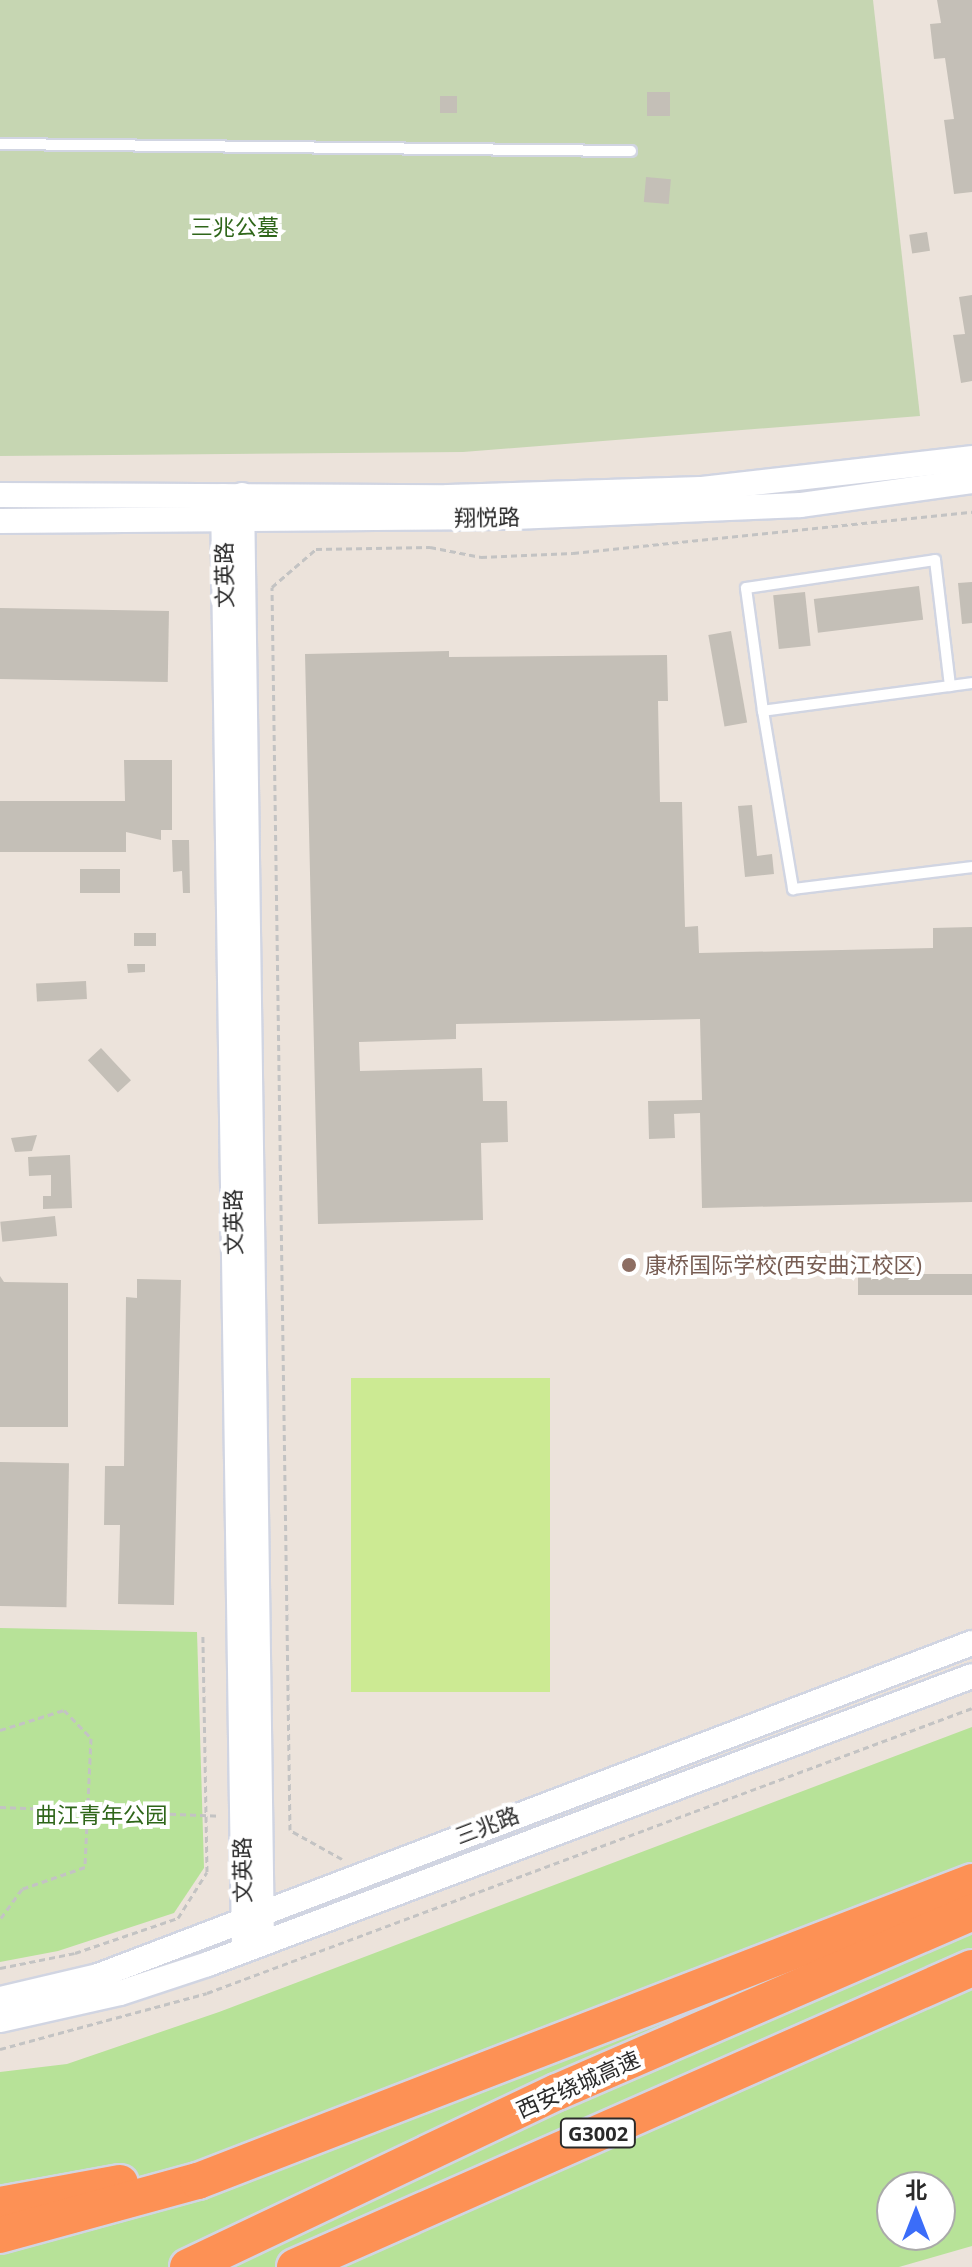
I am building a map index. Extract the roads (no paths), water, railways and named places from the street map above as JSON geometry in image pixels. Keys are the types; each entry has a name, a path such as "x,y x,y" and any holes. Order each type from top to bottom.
{"highway":[{"path":"0,2235 198,2181 972,1882"},
{"name":"西安绕城高速","path":"188,2267 557,2092 972,1912"},
{"name":"G3002","path":"295,2267 972,1968"},
{"path":"351,2267 708,2084"},
{"path":"0,2205 221,2158 413,2098"}],"street":[{"name":"翔悦路","path":"0,521 232,508 701,489 972,458"},
{"name":"翔悦路","path":"0,495 232,508 801,505 972,481"},
{"name":"文英路","path":"232,508 241,1817 252,1914"},
{"name":"文英路","path":"232,508 253,1945"},
{"name":"三兆路","path":"0,1999 98,1976 252,1914 972,1643"},
{"name":"三兆路","path":"0,2020 120,1993 972,1676"}],"lane":[{"path":"0,144 631,151"},
{"path":"950,686 935,560 746,588 793,889 972,867"},
{"path":"763,711 972,683"}],"place":[{"name":"康桥国际学校(西安曲江校区)","path":"629,1265"}],"park label":[{"name":"三兆公墓","path":"235,227"},
{"name":"曲江青年公园","path":"101,1815"}]}
